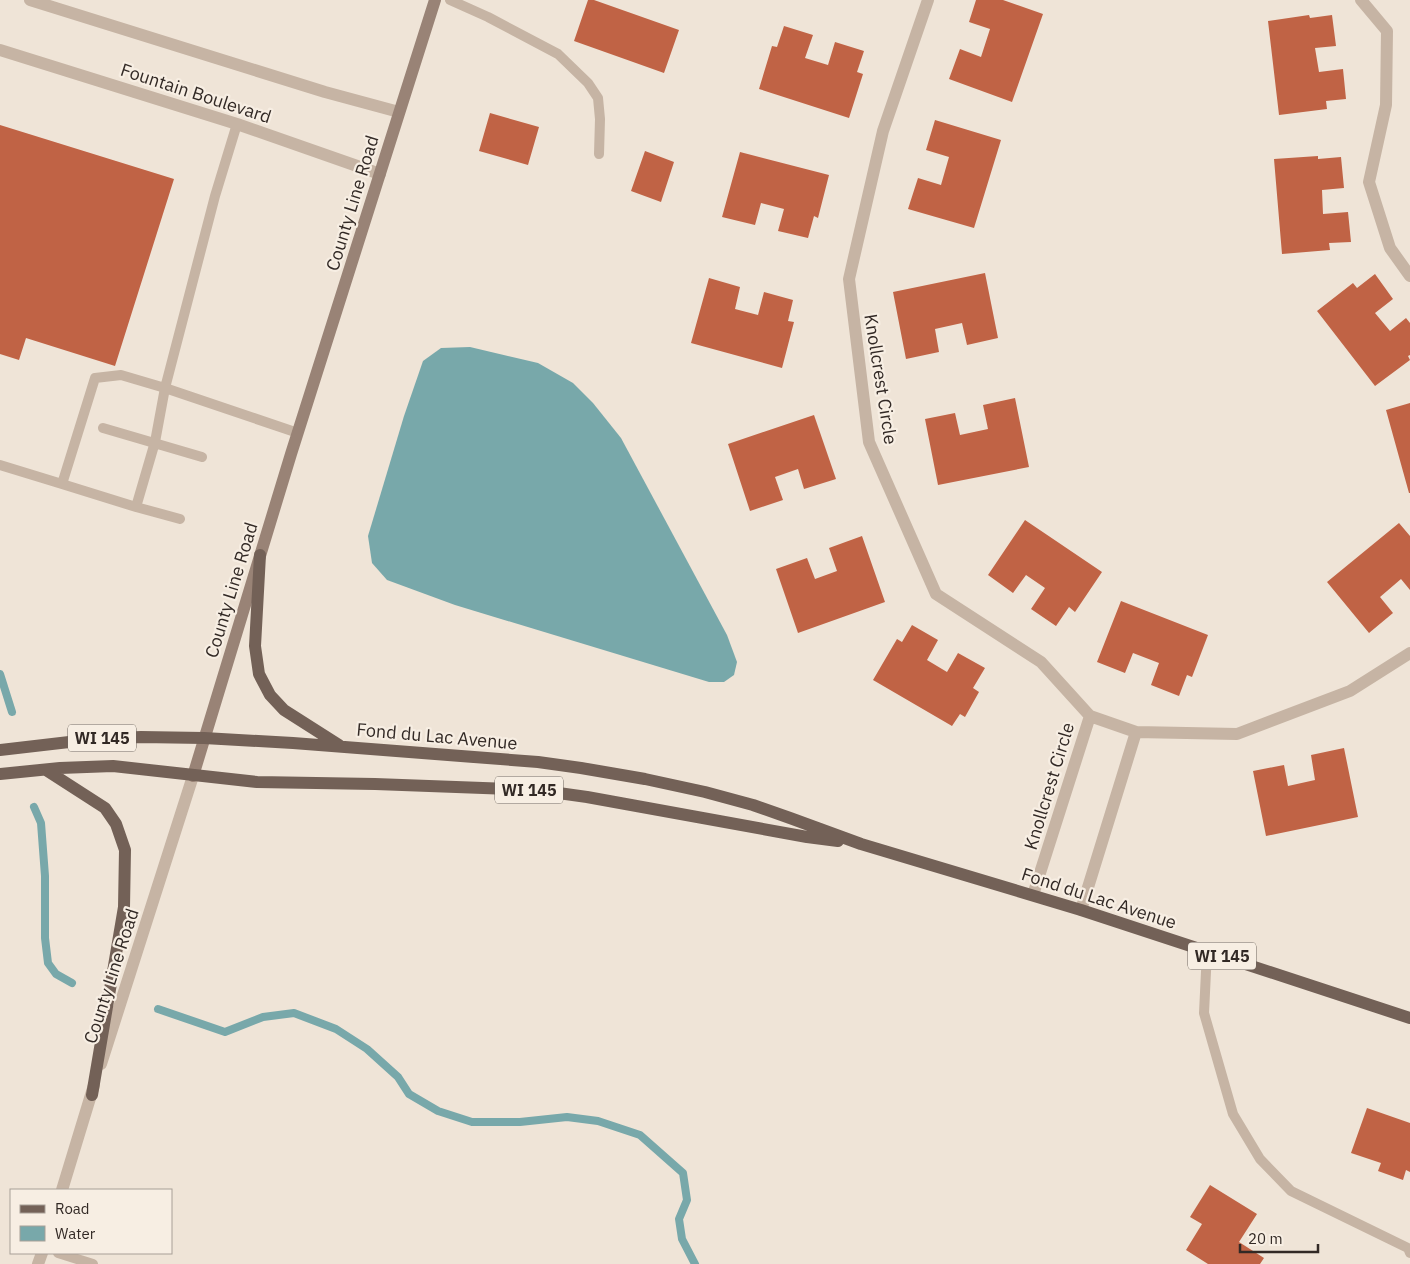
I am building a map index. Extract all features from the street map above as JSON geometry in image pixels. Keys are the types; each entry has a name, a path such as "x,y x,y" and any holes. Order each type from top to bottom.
{"main road":[{"name":"County Line Road","path":"193,776 298,433 435,0"},
{"path":"260,555 255,646 259,674 270,695 284,710 341,746"},
{"name":"Fond du Lac Avenue","path":"0,750 95,739 141,736 204,738 341,746 538,762 636,778 705,792 753,805 861,844 1081,910 1410,1018"},
{"name":"Fond du Lac Avenue","path":"0,774 113,766 257,782 537,790 596,798 807,837 861,844"},
{"path":"46,770 105,808 116,824 125,850 124,908 92,1094"}],"street":[{"path":"30,0 315,89 399,112"},
{"name":"Knollcrest Circle","path":"928,0 883,131 849,279 869,442 936,594 1041,662 1090,716 1136,732 1238,734 1350,691 1410,654"},
{"path":"1361,0 1387,31 1386,105 1369,182 1390,248 1410,276"},
{"name":"Fountain Boulevard","path":"0,50 237,124 380,174"},
{"name":"Knollcrest Circle","path":"1033,895 1090,716"},
{"path":"1081,910 1136,732"},
{"name":"County Line Road","path":"62,1189 193,776"}],"lane":[{"path":"450,0 488,16 558,54 588,83 598,98 600,119 599,154"},
{"path":"136,507 155,442 165,388 215,196 237,124"},
{"path":"62,484 94,378 121,375 298,433"},
{"path":"103,428 202,457"},
{"path":"0,465 180,519"},
{"path":"1207,951 1204,1013 1234,1114 1260,1159 1291,1191 1408,1248 1410,1253"},
{"path":"61,1254 93,1264"}],"water":[{"path":"470,347 538,363 573,383 593,403 621,438 727,635 737,662 734,675 724,682 709,682 455,605 387,580 372,563 368,536 404,416 423,361 441,348"}],"building":[{"path":"588,0 594,0 679,30 664,73 574,41"},
{"path":"976,0 1003,0 1043,14 1012,102 949,79 960,49 981,57 990,29 969,22"},
{"path":"1309,15 1310,18 1332,15 1336,46 1315,48 1319,72 1343,69 1346,99 1326,101 1327,109 1279,115 1268,21"},
{"path":"784,26 813,35 805,58 828,65 835,42 864,51 857,72 863,74 849,118 759,89 772,46 777,47"},
{"path":"490,113 539,127 528,165 479,151"},
{"path":"935,120 1001,140 974,228 908,209 918,178 941,185 949,157 926,150"},
{"path":"0,125 174,179 115,366 26,338 19,360 0,354"},
{"path":"645,151 674,162 661,202 631,191"},
{"path":"740,152 829,175 818,218 814,216 808,238 778,231 784,209 761,203 755,225 722,217"},
{"path":"1318,156 1318,159 1341,157 1344,188 1322,190 1323,214 1348,212 1351,242 1329,243 1330,250 1282,254 1274,159"},
{"path":"985,273 998,338 967,345 962,323 935,329 939,352 906,359 893,292"},
{"path":"1375,274 1393,299 1375,313 1390,331 1406,318 1410,323 1410,355 1408,356 1410,360 1375,386 1317,311 1353,283 1357,288"},
{"path":"709,278 740,287 735,309 758,315 764,292 793,300 788,321 794,322 782,368 691,343"},
{"path":"1015,398 1029,467 938,485 925,419 955,413 960,435 988,429 983,405"},
{"path":"1410,403 1410,493 1409,493 1386,410"},
{"path":"814,415 836,479 804,489 798,469 775,477 783,500 750,511 728,444"},
{"path":"1025,520 1102,572 1075,612 1069,607 1056,626 1031,609 1045,588 1026,575 1013,593 988,575"},
{"path":"1399,523 1410,536 1410,590 1401,579 1380,597 1393,613 1369,633 1327,582"},
{"path":"862,536 885,602 798,633 776,569 807,558 815,579 837,571 829,548"},
{"path":"1121,601 1208,635 1192,677 1187,675 1179,696 1151,685 1159,663 1133,653 1125,673 1097,662"},
{"path":"912,625 938,640 927,660 947,672 958,653 985,668 973,688 979,692 965,717 960,714 952,726 873,680 897,639 902,642"},
{"path":"1344,748 1358,817 1266,836 1253,771 1284,765 1288,786 1315,780 1311,755"},
{"path":"1367,1108 1410,1123 1410,1172 1406,1170 1403,1180 1378,1171 1381,1163 1351,1153"},
{"path":"1210,1185 1257,1214 1239,1242 1264,1258 1260,1264 1208,1264 1186,1250 1202,1224 1190,1217"}],"waterway":[{"path":"0,674 12,712"},
{"path":"34,807 41,823 45,876 45,938 48,963 56,974 72,983"},
{"path":"158,1009 225,1032 263,1017 294,1013 336,1029 367,1049 398,1077 409,1094 438,1111 472,1122 520,1122 567,1117 598,1121 640,1135 683,1173 687,1200 679,1219 682,1239 695,1264"}]}
